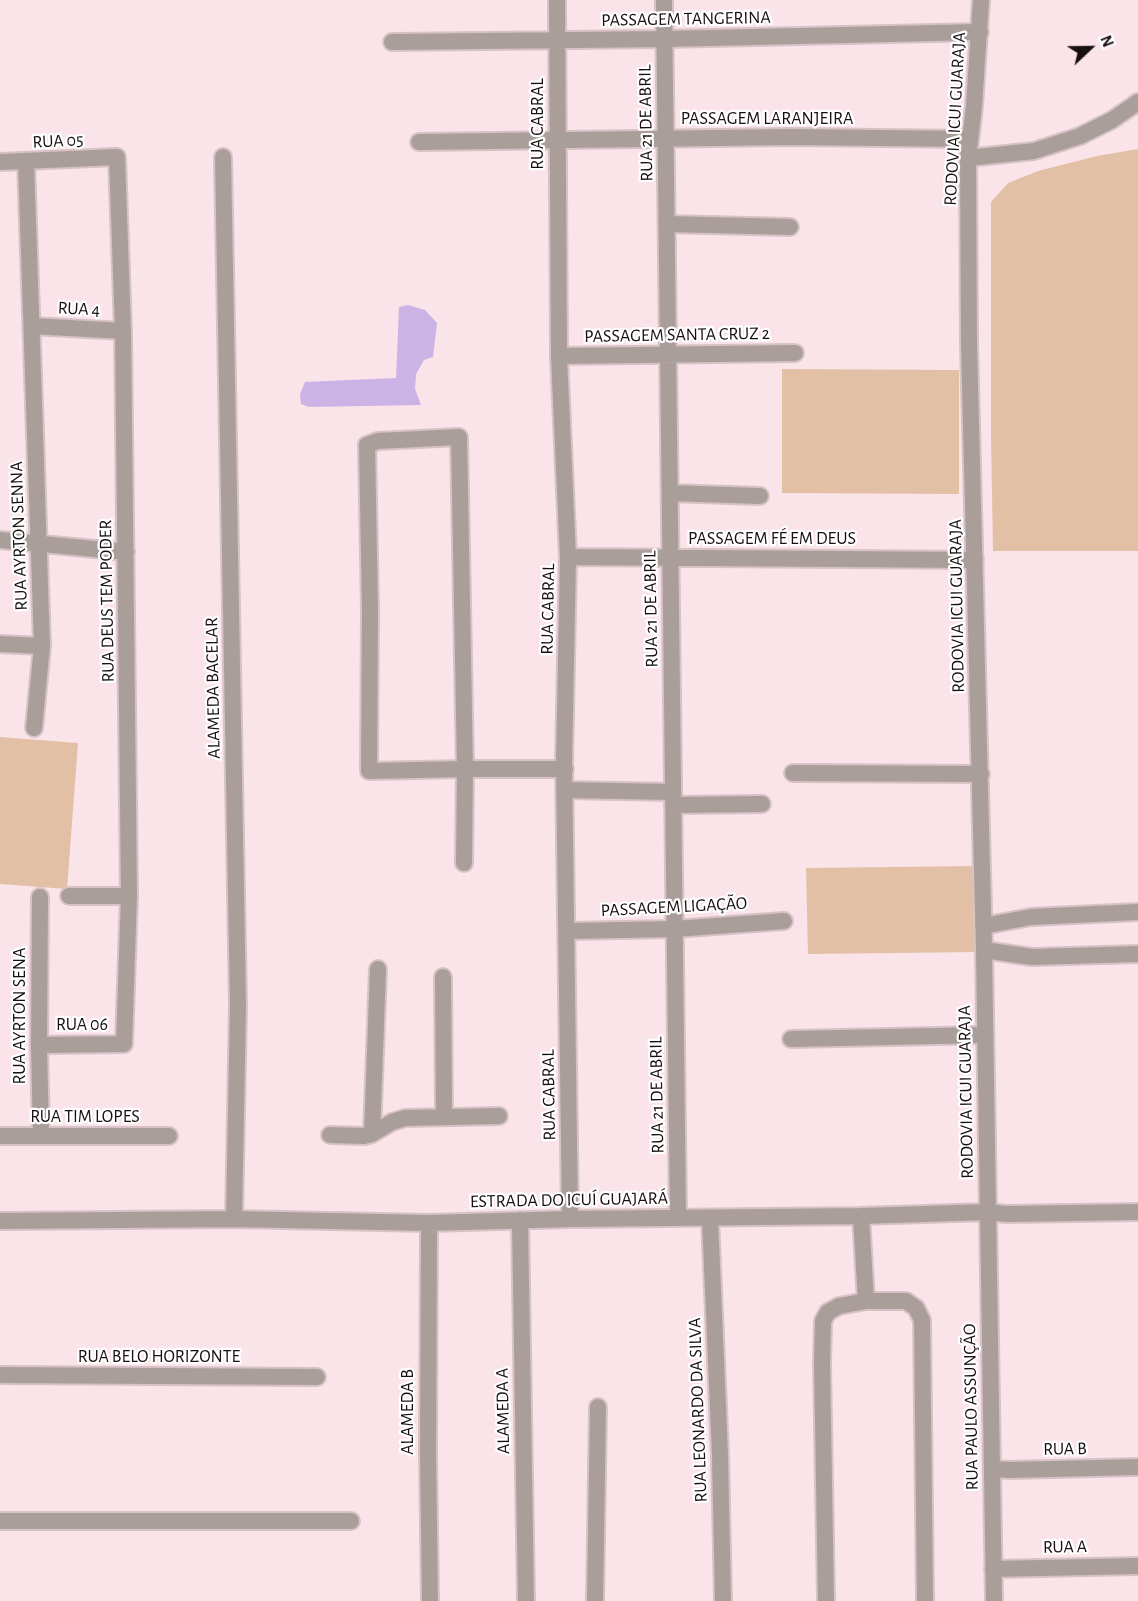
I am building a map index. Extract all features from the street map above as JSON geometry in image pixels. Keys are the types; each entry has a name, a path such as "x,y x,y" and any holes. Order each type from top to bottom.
{"street":[{"name":"RUA CABRAL","path":"557,0 559,356 568,557 564,769 570,1219"},
{"name":"RUA 21 DE ABRIL","path":"664,0 678,1217"},
{"name":"RODOVIA ICUI GUARAJA","path":"981,0 968,158 969,344 981,774 987,1212"},
{"name":"PASSAGEM TANGERINA","path":"392,42 980,32"},
{"path":"968,158 1034,152 1080,136 1112,120 1138,102"},
{"name":"PASSAGEM LARANJEIRA","path":"419,142 791,137 970,139"},
{"name":"RUA 05","path":"0,162 117,157"},
{"name":"RUA DEUS TEM PODER","path":"117,157 123,331 129,896 124,1044"},
{"name":"ALAMEDA BACELAR","path":"223,157 238,1005 234,1219"},
{"name":"RUA AYRTON SENNA","path":"26,162 42,646 34,728"},
{"path":"667,224 790,227"},
{"name":"RUA 4","path":"32,326 123,331"},
{"name":"PASSAGEM SANTA CRUZ 2","path":"559,356 795,353"},
{"path":"464,863 465,769 459,437 378,441 367,445 370,610 369,771 465,769 564,769"},
{"path":"670,493 760,496"},
{"path":"0,540 126,552"},
{"name":"PASSAGEM FÉ EM DEUS","path":"568,557 975,560"},
{"path":"0,644 42,646"},
{"path":"792,773 981,774"},
{"path":"565,790 762,804"},
{"path":"69,896 129,896"},
{"name":"RUA AYRTON SENA","path":"40,897 41,1136"},
{"path":"983,927 1031,917 1138,912"},
{"name":"PASSAGEM LIGAÇÃO","path":"567,931 675,929 784,921"},
{"path":"984,950 1032,957 1138,954"},
{"path":"372,1134 378,969"},
{"path":"443,977 444,1116"},
{"path":"791,1039 985,1035"},
{"name":"RUA 06","path":"39,1045 124,1044"},
{"path":"330,1135 364,1136 405,1118 499,1116"},
{"name":"RUA TIM LOPES","path":"0,1136 169,1136"},
{"name":"ESTRADA DO ICUÍ GUAJARÁ","path":"0,1221 234,1219 429,1223 987,1212 1007,1214 1138,1212"},
{"name":"RUA PAULO ASSUNÇÃO","path":"987,1212 993,1601"},
{"path":"861,1216 866,1301"},
{"name":"RUA LEONARDO DA SILVA","path":"710,1219 720,1455 723,1601"},
{"name":"ALAMEDA A","path":"520,1220 526,1601"},
{"name":"ALAMEDA B","path":"429,1223 430,1601"},
{"path":"826,1601 823,1321 828,1312 839,1306 866,1301 906,1301 916,1308 922,1320 925,1601"},
{"name":"RUA BELO HORIZONTE","path":"0,1375 317,1377"},
{"path":"595,1601 598,1407"},
{"name":"RUA B","path":"992,1469 1138,1467"},
{"path":"0,1521 351,1521"},
{"name":"RUA A","path":"993,1569 1138,1566"}],"shaded area":[{"path":"1138,149 1138,551 993,551 991,202 1008,183 1038,171 1097,156"},
{"path":"408,305 425,310 437,323 433,357 424,360 416,374 415,389 421,405 309,407 301,404 300,394 305,382 396,378 399,307"},
{"path":"782,369 959,370 959,494 782,493"},
{"path":"0,737 78,743 67,889 0,884"},
{"path":"977,866 979,952 808,954 806,868"}]}
